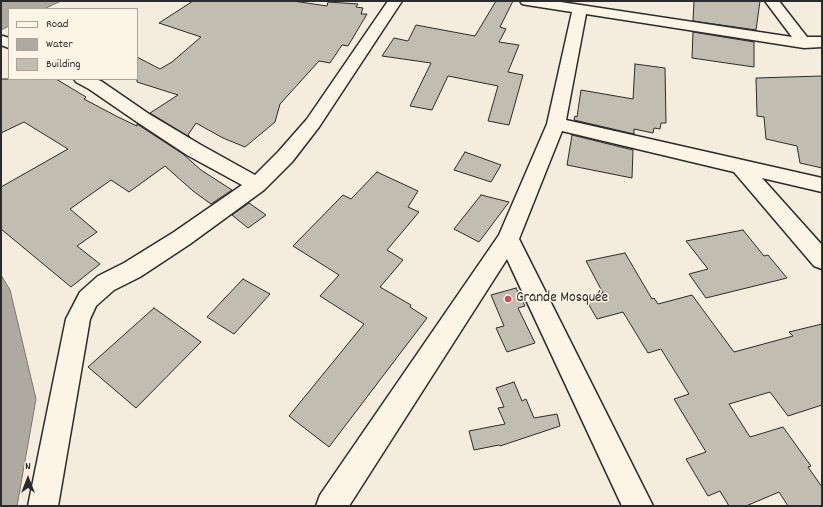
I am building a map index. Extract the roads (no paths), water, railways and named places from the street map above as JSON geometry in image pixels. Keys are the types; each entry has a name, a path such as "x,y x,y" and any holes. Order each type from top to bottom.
{"street":[{"path":"43,506 78,319 88,299 106,283 132,270 182,238 257,185 285,157 313,123 395,1"},
{"path":"527,1 804,43 822,42"},
{"path":"772,1 804,43"},
{"path":"331,506 508,239 556,124 580,10"},
{"path":"84,80 96,85 142,118 194,150 257,185"},
{"path":"556,124 822,185"},
{"path":"741,167 822,260"},
{"path":"508,239 638,506"}],"water":[{"path":"61,1 46,8 8,8 8,26 1,30 1,2"},
{"path":"1,275 10,290 36,399 17,506 1,506"}],"place":[{"name":"Grande Mosquée","path":"508,299"}]}
